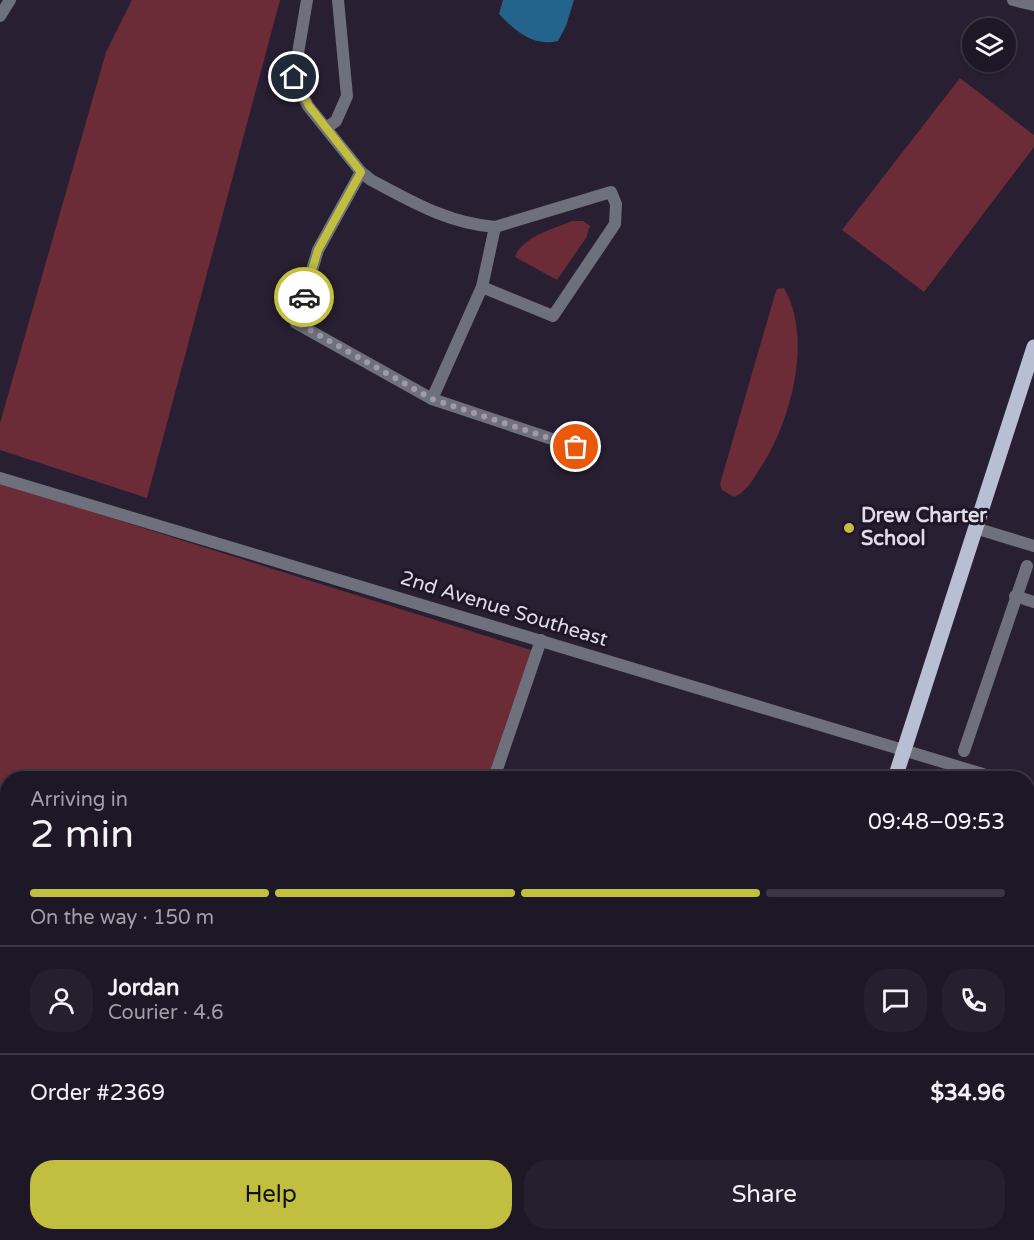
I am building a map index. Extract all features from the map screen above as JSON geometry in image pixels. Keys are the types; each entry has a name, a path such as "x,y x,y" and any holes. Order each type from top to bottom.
{"main road":[{"path":"897,771 1034,347"}],"street":[{"path":"0,16 10,0"},
{"path":"307,0 294,77 309,106 361,172 371,180 444,218 469,225 495,228 611,192 616,204 615,224 553,316 482,287"},
{"path":"326,128 336,120 347,96 338,0"},
{"path":"1014,0 1034,6"},
{"path":"361,172 318,250 296,322 432,399 576,447"},
{"path":"432,399 482,287 495,228"},
{"name":"2nd Avenue Southeast","path":"0,478 973,771"},
{"path":"975,528 1034,546"},
{"path":"964,751 1028,566"},
{"path":"1016,596 1034,602"},
{"path":"496,771 541,640"}],"shaded area":[{"path":"132,0 280,0 147,498 0,450 0,423 106,52"},
{"path":"960,78 1034,135 1034,147 924,292 842,230"},
{"path":"572,221 583,221 590,226 586,238 557,280 515,257 524,244 531,239"},
{"path":"784,288 793,309 797,332 794,381 780,430 770,451 748,486 734,497 722,490 720,484 775,294 777,289"},
{"path":"0,483 537,652 494,771 0,771"}],"water":[{"path":"503,0 574,0 566,26 558,41 540,42 525,36 499,14"}],"way so far":[{"path":"304,297 296,322 432,399 576,447"}],"place":[{"name":"Drew Charter School","path":"849,528"}],"route":[{"path":"294,77 298,89 309,106 361,172 318,250 304,297"}]}
